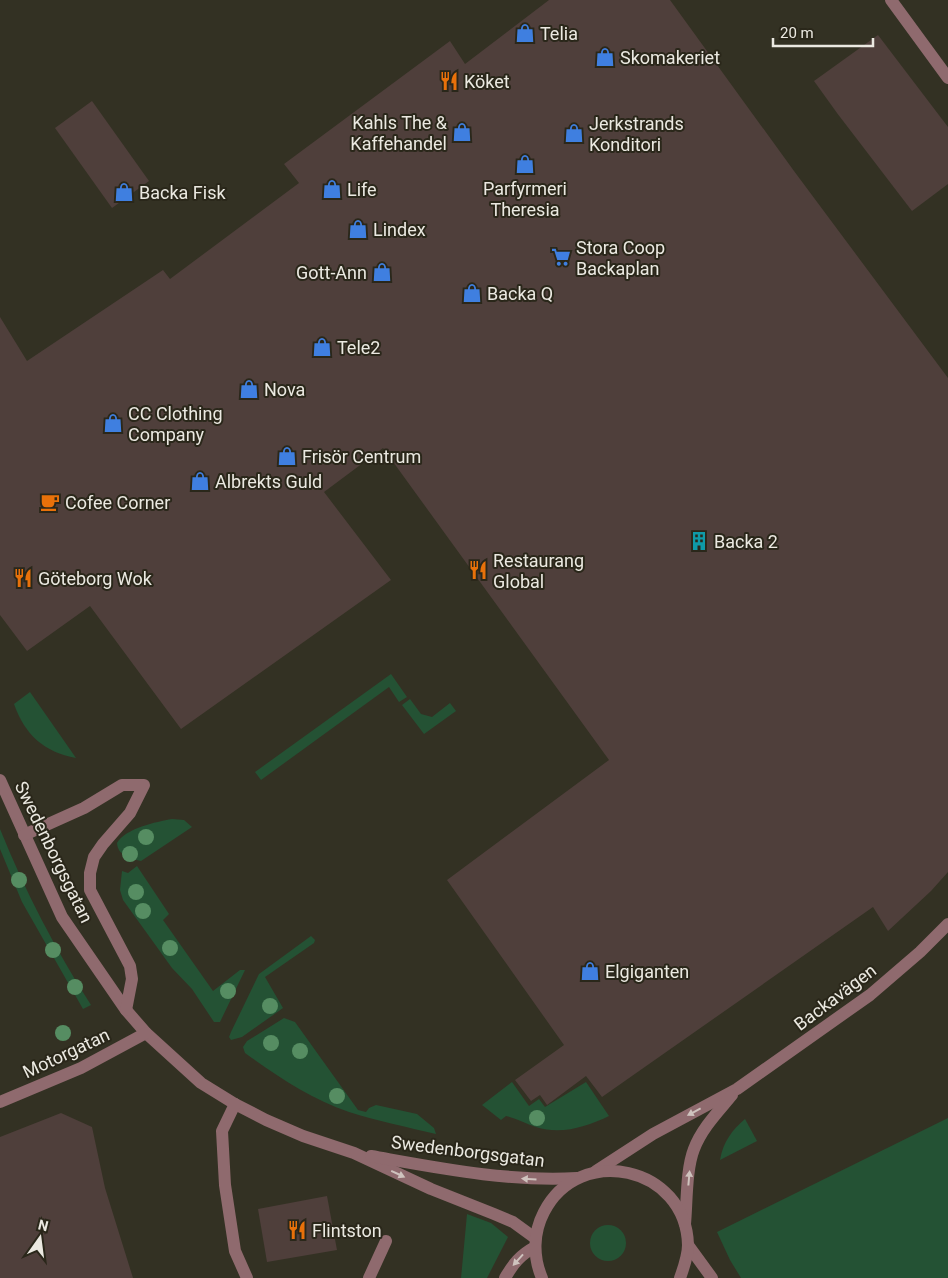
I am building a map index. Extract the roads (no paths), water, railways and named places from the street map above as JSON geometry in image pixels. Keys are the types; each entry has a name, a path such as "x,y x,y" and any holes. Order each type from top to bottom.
{"street":[{"path":"891,0 948,78"},
{"name":"Swedenborgsgatan","path":"0,780 62,917 126,1010 146,1033 201,1083 235,1104 303,1136 354,1153 431,1189 513,1222 535,1242"},
{"path":"24,835 84,808 122,785 144,785 130,813 94,857 90,873 90,890 130,966 132,979 126,1010"},
{"name":"Backavägen","path":"596,1171 646,1138 738,1089 870,995 920,952 948,924"},
{"name":"Motorgatan","path":"0,1102 81,1068 146,1033"},
{"name":"Backavägen","path":"685,1226 690,1164 693,1150 700,1135 738,1089"},
{"path":"235,1104 222,1131 225,1185 235,1252 247,1278"},
{"name":"Swedenborgsgatan","path":"354,1153 506,1177 544,1180 578,1178"},
{"path":"542,1278 538,1268 535,1242 540,1220 549,1202 561,1188 578,1178 596,1171 615,1170 634,1173 651,1181 666,1193 677,1208 685,1226 688,1245 685,1264 680,1278"},
{"path":"369,1278 386,1241"},
{"path":"505,1278 514,1262 535,1242"},
{"path":"688,1245 712,1278"}],"place":[{"name":"Telia","path":"525,33"},
{"name":"Skomakeriet","path":"605,57"},
{"name":"Köket","path":"449,81"},
{"name":"Kahls The & Kaffehandel","path":"462,132"},
{"name":"Jerkstrands Konditori","path":"574,133"},
{"name":"Parfyrmeri Theresia","path":"525,164"},
{"name":"Life","path":"332,189"},
{"name":"Backa Fisk","path":"124,192"},
{"name":"Lindex","path":"358,229"},
{"name":"Stora Coop Backaplan","path":"561,257"},
{"name":"Gott-Ann","path":"382,272"},
{"name":"Backa Q","path":"472,293"},
{"name":"Tele2","path":"322,347"},
{"name":"Nova","path":"249,389"},
{"name":"CC Clothing Company","path":"113,423"},
{"name":"Frisör Centrum","path":"287,456"},
{"name":"Albrekts Guld","path":"200,481"},
{"name":"Cofee Corner","path":"50,502"},
{"name":"Backa 2","path":"699,541"},
{"name":"Restaurang Global","path":"478,570"},
{"name":"Göteborg Wok","path":"23,578"},
{"name":"Elgiganten","path":"590,971"},
{"name":"Flintston","path":"297,1230"}]}
